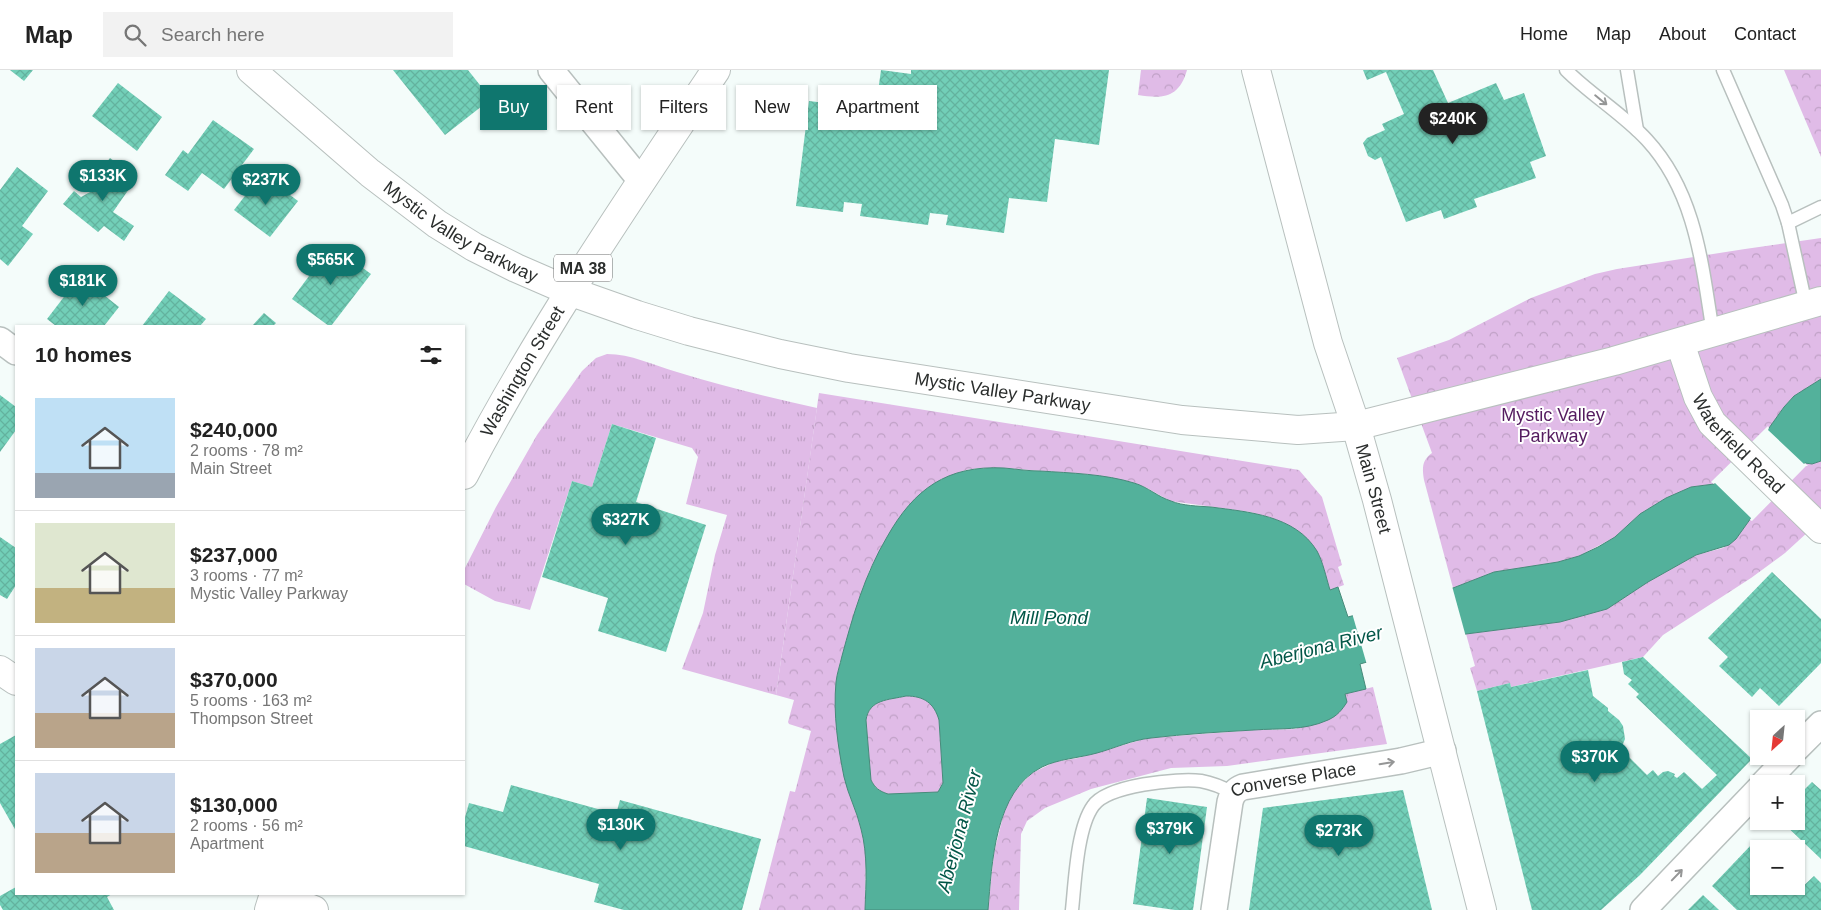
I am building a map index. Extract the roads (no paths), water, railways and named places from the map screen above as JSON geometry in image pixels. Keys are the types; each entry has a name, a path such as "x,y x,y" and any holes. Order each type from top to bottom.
{"main road":[{"name":"Mystic Valley Parkway","path":"251,70 370,173 436,224 509,265 570,290 637,315 710,337 780,354 849,368 1182,420 1298,430 1356,426 1680,343 1814,303"},
{"name":"Washington Street","path":"465,473 501,405 570,290 716,70"},
{"name":"Main Street","path":"1256,70 1328,343 1356,426 1396,571 1482,910"},
{"name":"Waterfield Road","path":"1680,343 1702,407 1718,430 1821,529"},
{"path":"0,670 15,680"},
{"path":"259,910 272,895"},
{"path":"269,910 273,895"},
{"path":"276,895 314,910"}],"street":[{"path":"550,70 641,181"},
{"path":"0,340 15,351"},
{"path":"1805,740 1821,724"},
{"name":"Converse Place","path":"1214,910 1230,802 1233,793 1243,787 1401,761 1442,751"},
{"path":"1772,775 1781,765"},
{"path":"1643,910 1750,797"}],"lane":[{"path":"1566,70 1637,130 1656,150 1680,188 1698,243 1713,333"},
{"path":"1627,70 1637,130"},
{"path":"1724,70 1782,205 1814,303"},
{"path":"1788,223 1821,207"},
{"path":"1072,910 1083,828 1090,810 1098,799 1130,787 1182,780 1211,784 1233,793"}],"water":[{"name":"Mill Pond","path":"1821,379 1821,461 1812,464 1805,463 1751,518 1736,539 1729,545 1696,555 1648,582 1607,609 1560,622 1466,634 1360,664 1366,689 1345,694 1347,702 1337,715 1319,724 1291,728 1202,733 1144,739 1097,753 1048,764 1026,778 1014,793 1005,811 998,830 994,851 988,910 865,910 865,849 859,822 844,777 840,754 836,718 836,679 855,610 879,551 897,520 921,493 934,483 965,471 984,468 1088,474 1134,483 1180,504 1240,511 1270,517 1284,523 1308,539 1319,555 1330,590 1338,587 1348,617 1453,588 1494,572 1558,562 1579,556 1598,547 1615,537 1640,514 1666,498 1691,487 1714,484 1769,428 1794,396","holes":["912,696 923,699 931,705 937,714 943,783 938,792 888,794 878,789 871,780 866,720 868,713 875,704"]}],"water label":[{"name":"Aberjona River","path":"1321,647"},
{"name":"Aberjona River","path":"959,831"}]}
